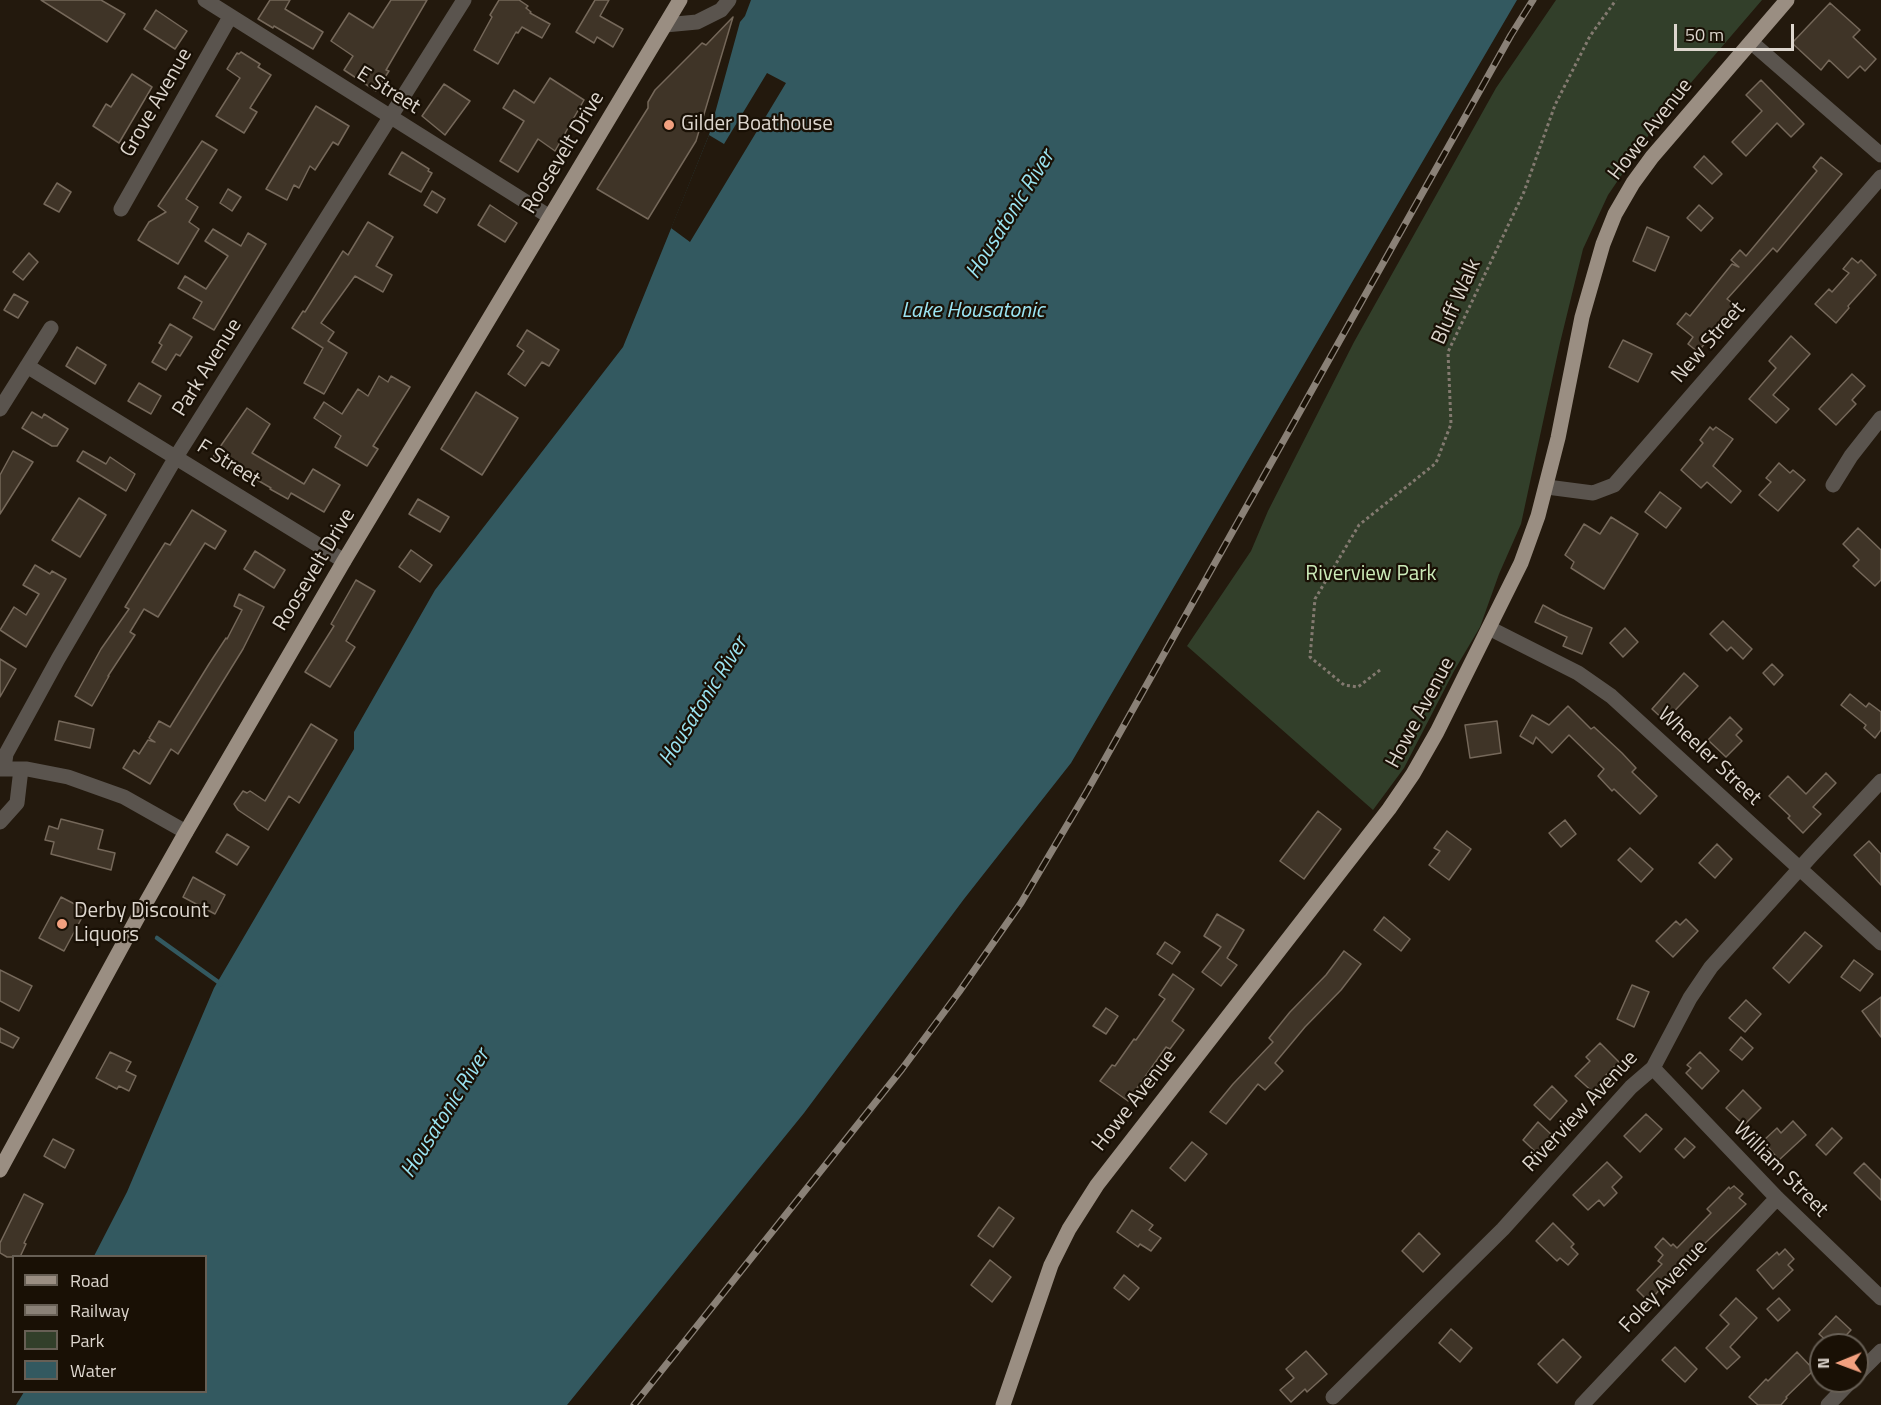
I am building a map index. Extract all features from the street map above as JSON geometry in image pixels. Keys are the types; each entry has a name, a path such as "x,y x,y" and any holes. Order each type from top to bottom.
{"main road":[{"name":"Roosevelt Drive","path":"0,1170 186,832 680,0"},
{"name":"Howe Avenue","path":"1003,1405 1051,1265 1097,1185 1389,809 1413,774 1437,732 1521,563 1547,487 1582,317 1603,244 1615,214 1633,183 1652,158 1787,0"}],"street":[{"name":"E Street","path":"205,0 550,218"},
{"name":"Park Avenue","path":"2,768 6,754 58,659 176,457 464,0"},
{"path":"665,26 697,22 721,10 729,0"},
{"name":"Grove Avenue","path":"121,210 230,17"},
{"path":"1751,42 1881,155"},
{"name":"New Street","path":"1547,487 1593,493 1614,485 1881,177"},
{"path":"0,409 51,328"},
{"name":"F Street","path":"27,366 345,561"},
{"path":"1833,485 1851,456 1881,418"},
{"name":"Wheeler Street","path":"1489,628 1578,674 1611,696 1881,943"},
{"path":"2,768 68,777 124,797 186,832"},
{"path":"0,822 17,803 21,769"},
{"name":"Riverview Avenue","path":"1333,1396 1503,1229 1631,1087 1653,1068 1690,998 1711,968 1799,868 1881,781"},
{"name":"William Street","path":"1653,1068 1777,1198 1881,1298"},
{"name":"Foley Avenue","path":"1582,1405 1777,1198"},
{"path":"1869,1363 1881,1351"},
{"path":"1828,1405 1840,1393"}],"path":[{"name":"Bluff Walk","path":"1380,670 1358,687 1344,685 1310,657 1315,599 1359,525 1436,463 1451,424 1448,352 1524,192 1555,105 1590,36 1616,0"}],"green space":[{"name":"Riverview Park","path":"1556,0 1762,0 1659,120 1608,195 1583,249 1521,524 1499,574 1480,627 1454,671 1404,768 1373,810 1187,646 1251,551 1268,511 1354,342 1496,88"}],"water":[{"name":"Lake Housatonic","path":"751,0 1517,0 1071,763 964,899 804,1113 567,1405 16,1405 23,1393 207,1393 207,1255 95,1255 127,1192 214,988 354,749 354,732 435,590 623,347 709,135 740,22"}],"pier":[{"path":"767,73 786,83 690,242 671,228 709,135 724,144"}],"building":[{"path":"41,0 101,0 125,14 107,42"},
{"path":"270,0 290,0 285,9 323,32 313,49 258,19"},
{"path":"391,0 427,0 376,91 344,70 353,56 331,41 349,13 373,28"},
{"path":"499,0 519,0 528,6 526,8 530,13 550,24 542,38 522,27 518,33 516,32 498,64 474,50"},
{"path":"595,0 609,0 600,16 623,29 613,47 597,37 594,43 576,32"},
{"path":"1830,3 1860,30 1853,37 1876,59 1865,71 1860,66 1848,78 1829,60 1821,70 1792,43"},
{"path":"156,10 187,31 175,49 144,29"},
{"name":"Gilder Boathouse","path":"733,17 696,141 648,219 597,189 648,108 648,102 655,90 702,43 706,45"},
{"path":"241,52 260,64 258,67 271,75 250,108 257,112 244,133 216,116 240,78 227,69 237,53"},
{"path":"132,74 152,87 119,143 93,126 106,104 111,107"},
{"path":"550,78 584,100 555,151 538,139 518,172 500,161 524,121 503,108 514,90 534,103"},
{"path":"1761,80 1804,124 1791,137 1777,123 1746,156 1732,142 1762,111 1746,95"},
{"path":"444,84 470,101 445,135 422,116"},
{"path":"316,106 349,126 338,145 333,142 315,170 310,166 299,188 294,185 287,200 266,189"},
{"path":"202,141 217,150 186,199 198,207 189,222 199,229 178,264 138,240 149,222 166,212 158,206"},
{"path":"402,152 432,173 421,192 389,174"},
{"path":"1704,156 1722,174 1712,184 1694,167"},
{"path":"1821,157 1842,174 1777,252 1773,248 1727,299 1735,305 1698,352 1688,344 1693,337 1677,324 1686,313 1690,316 1732,264 1739,267 1731,260 1740,250 1746,256 1817,171 1813,167"},
{"path":"57,183 71,192 59,212 44,204"},
{"path":"228,189 241,197 232,211 220,203"},
{"path":"432,191 445,199 437,213 424,205"},
{"path":"490,205 517,223 505,242 478,225"},
{"path":"1699,205 1713,218 1701,231 1687,218"},
{"path":"368,222 393,237 376,266 392,275 383,292 355,276 321,323 334,332 328,341 347,353 324,394 304,383 323,348 292,328 303,311 305,312 343,251 348,255"},
{"path":"1647,227 1669,237 1655,271 1633,261"},
{"path":"213,229 241,246 248,233 266,244 214,330 193,318 202,302 178,288 185,276 206,289 228,256 205,241"},
{"path":"29,253 38,262 23,280 13,272"},
{"path":"1852,258 1858,263 1861,260 1876,275 1836,323 1815,304 1829,289 1832,292 1849,273 1843,269"},
{"path":"14,294 28,302 18,318 4,310"},
{"path":"170,324 192,337 180,356 176,354 166,370 152,362 162,345 159,343"},
{"path":"527,330 559,350 549,366 542,362 525,386 508,374 524,351 517,346"},
{"path":"1791,336 1810,354 1773,395 1789,409 1776,423 1749,399 1776,368 1769,361"},
{"path":"1623,340 1652,354 1638,382 1609,367"},
{"path":"77,347 106,365 95,384 66,366"},
{"path":"1852,374 1865,386 1852,400 1856,404 1836,425 1819,409"},
{"path":"379,376 388,382 391,376 410,387 373,446 378,449 367,466 335,447 341,436 314,418 324,402 342,414 358,389 368,396"},
{"path":"139,383 161,396 151,414 128,401"},
{"path":"476,392 518,418 482,475 441,449"},
{"path":"247,408 270,424 252,453 304,484 313,469 340,485 324,512 291,493 288,499 240,470 238,473 213,457"},
{"path":"32,412 42,418 44,414 68,429 57,446 52,446 22,428"},
{"path":"1710,427 1713,430 1716,427 1733,439 1713,466 1741,491 1731,503 1707,482 1701,488 1681,470 1703,443 1700,440"},
{"path":"13,451 33,462 0,514 0,475"},
{"path":"83,451 106,464 110,457 135,474 126,491 77,461"},
{"path":"1779,463 1790,473 1793,470 1805,480 1778,511 1759,495 1771,482 1766,478"},
{"path":"1660,492 1681,508 1666,528 1645,512"},
{"path":"79,498 106,515 80,557 52,540"},
{"path":"418,499 449,517 440,532 409,514"},
{"path":"192,510 226,531 215,549 205,543 158,617 144,609 130,632 135,635 108,676 92,706 75,696 101,649 129,609 125,607 148,570 165,543 170,545"},
{"path":"1611,517 1638,534 1604,589 1571,568 1574,562 1565,555 1584,524 1600,534"},
{"path":"1858,528 1881,550 1881,580 1875,586 1853,566 1859,560 1843,544"},
{"path":"411,550 432,565 420,582 399,567"},
{"path":"255,551 285,570 274,588 244,569"},
{"path":"35,565 50,574 52,571 66,579 26,647 0,630 14,607 26,615 39,594 23,585"},
{"path":"356,580 375,591 346,641 355,647 330,687 305,672 334,626 331,624"},
{"path":"239,594 264,607 243,649 178,754 171,749 150,784 123,768 134,750 139,754 148,740 155,742 149,738 159,721 170,727 227,639 242,610 234,606"},
{"path":"1543,605 1592,628 1582,654 1563,646 1567,637 1535,622"},
{"path":"1723,621 1752,649 1743,659 1731,647 1727,651 1710,634"},
{"path":"1625,628 1638,642 1623,657 1610,643"},
{"path":"0,659 16,669 0,697"},
{"path":"1772,664 1783,675 1774,685 1763,673"},
{"path":"1684,673 1698,686 1665,721 1652,709"},
{"path":"1850,694 1866,707 1869,703 1881,712 1881,730 1875,738 1864,728 1866,725 1841,705"},
{"path":"1568,706 1591,729 1594,727 1622,753 1636,768 1632,772 1657,796 1640,814 1598,776 1604,769 1569,735 1552,753 1536,737 1533,744 1520,736 1532,715 1549,725"},
{"path":"1730,717 1742,729 1736,735 1742,741 1726,757 1708,740"},
{"path":"59,721 94,729 90,748 55,740"},
{"path":"1497,721 1501,753 1470,758 1465,725"},
{"path":"311,724 337,740 299,803 289,796 268,830 238,810 234,804 243,791 247,793 250,791 265,801"},
{"path":"1826,773 1836,783 1813,807 1821,814 1803,833 1788,818 1790,816 1769,796 1788,776 1806,794"},
{"path":"1318,811 1341,829 1304,879 1280,861"},
{"path":"61,819 103,830 98,849 115,853 111,870 51,854 54,842 45,840 49,826 58,829"},
{"path":"1565,820 1576,834 1561,847 1549,833"},
{"path":"1447,831 1471,849 1449,880 1429,865 1440,851 1434,848"},
{"path":"227,834 249,847 237,865 216,852"},
{"path":"1869,841 1881,854 1881,885 1854,855"},
{"path":"1717,844 1732,859 1715,878 1699,863"},
{"path":"1630,848 1653,869 1641,882 1618,860"},
{"path":"193,877 225,895 215,914 183,897"},
{"name":"Derby Discount Liquors","path":"61,897 86,910 64,951 39,938"},
{"path":"1217,914 1244,930 1227,958 1237,965 1221,986 1202,972 1221,947 1204,936"},
{"path":"1384,917 1410,939 1401,951 1374,930"},
{"path":"1686,919 1698,931 1673,957 1656,941 1676,921 1680,925"},
{"path":"1805,932 1822,946 1789,983 1773,968"},
{"path":"1165,942 1180,952 1172,964 1157,954"},
{"path":"1344,951 1361,964 1341,990 1305,1027 1275,1063 1283,1071 1265,1090 1258,1084 1226,1124 1210,1112 1273,1042 1269,1038 1290,1012 1326,975"},
{"path":"1854,960 1873,974 1860,991 1841,977"},
{"path":"0,970 32,986 19,1011 0,1001"},
{"path":"1173,974 1194,989 1172,1021 1184,1030 1170,1049 1166,1047 1128,1101 1100,1081 1112,1065 1115,1066 1134,1039 1136,1040 1165,999 1159,995"},
{"path":"1632,985 1649,992 1634,1027 1617,1019"},
{"path":"1881,997 1881,1037 1862,1011"},
{"path":"1746,1000 1761,1014 1745,1032 1729,1018"},
{"path":"1106,1008 1118,1016 1106,1034 1093,1026"},
{"path":"0,1028 19,1038 13,1048 0,1042"},
{"path":"1741,1037 1753,1048 1742,1060 1730,1050"},
{"path":"1600,1043 1619,1062 1606,1075 1609,1078 1594,1093 1575,1076 1590,1061 1586,1057"},
{"path":"110,1052 131,1062 126,1071 136,1076 129,1091 119,1086 117,1089 96,1078"},
{"path":"1700,1052 1719,1071 1702,1089 1686,1073 1691,1068 1687,1065"},
{"path":"1552,1086 1567,1101 1550,1120 1534,1105"},
{"path":"1743,1090 1761,1108 1744,1125 1726,1108"},
{"path":"1646,1114 1662,1129 1640,1152 1624,1136"},
{"path":"1793,1121 1806,1135 1779,1160 1763,1141 1777,1128 1781,1133"},
{"path":"1538,1122 1554,1137 1539,1155 1523,1140"},
{"path":"1832,1128 1842,1138 1826,1155 1816,1145"},
{"path":"1685,1138 1695,1147 1684,1158 1675,1149"},
{"path":"53,1139 74,1150 65,1168 44,1156"},
{"path":"1192,1142 1207,1154 1185,1181 1170,1168"},
{"path":"1607,1162 1622,1177 1612,1187 1617,1193 1604,1206 1599,1200 1588,1210 1573,1195"},
{"path":"1864,1163 1881,1180 1881,1200 1854,1173"},
{"path":"1734,1186 1743,1194 1739,1198 1746,1204 1700,1248 1697,1246 1685,1259 1689,1263 1682,1271 1678,1268 1649,1302 1637,1290 1662,1264 1658,1261 1663,1255 1655,1247 1663,1238 1671,1246 1673,1244 1677,1248 1711,1213 1707,1209 1729,1187 1730,1189"},
{"path":"24,1194 43,1204 24,1243 26,1244 21,1255 7,1257 0,1253 0,1243"},
{"path":"999,1207 1014,1218 993,1247 978,1236"},
{"path":"1132,1210 1153,1225 1149,1230 1161,1238 1151,1251 1140,1244 1138,1247 1117,1232"},
{"path":"1553,1223 1574,1244 1571,1247 1578,1254 1568,1265 1560,1258 1557,1261 1536,1241"},
{"path":"1419,1233 1440,1254 1423,1272 1402,1251"},
{"path":"1785,1249 1794,1259 1788,1265 1793,1270 1773,1289 1757,1270 1777,1252 1779,1255"},
{"path":"990,1260 1011,1277 992,1302 971,1285"},
{"path":"1124,1275 1139,1288 1129,1300 1114,1288"},
{"path":"1736,1298 1757,1318 1730,1347 1740,1357 1727,1369 1706,1348 1729,1324 1720,1315"},
{"path":"1779,1298 1790,1310 1778,1321 1767,1309"},
{"path":"1836,1316 1851,1330 1848,1333 1820,1333"},
{"path":"1451,1329 1472,1348 1460,1362 1439,1343"},
{"path":"1563,1339 1581,1357 1557,1383 1538,1364"},
{"path":"1675,1347 1697,1369 1685,1382 1662,1360"},
{"path":"1306,1351 1327,1374 1307,1392 1305,1389 1291,1402 1280,1390 1294,1378 1286,1369"},
{"path":"1797,1352 1809,1365 1809,1375 1781,1405 1758,1405 1749,1397 1766,1379 1768,1381"}],"waterway":[{"path":"157,938 221,984"}],"railway":[{"path":"634,1405 902,1069 1021,903 1086,793 1511,35 1533,0"}],"place":[{"name":"Gilder Boathouse","path":"669,125"},
{"name":"Derby Discount Liquors","path":"62,924"}],"water label":[{"name":"Housatonic River","path":"1011,215"},
{"name":"Housatonic River","path":"704,702"},
{"name":"Housatonic River","path":"446,1114"}]}
